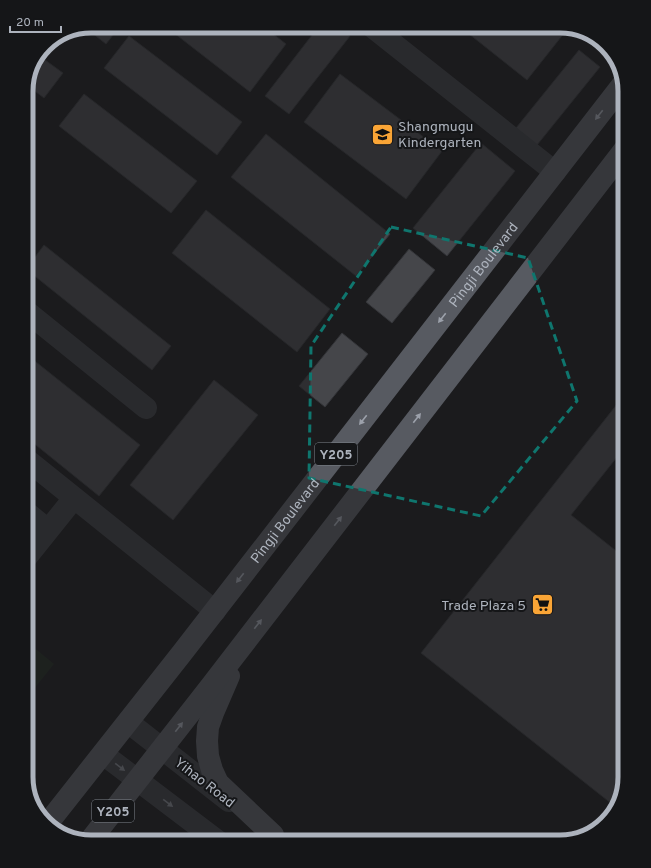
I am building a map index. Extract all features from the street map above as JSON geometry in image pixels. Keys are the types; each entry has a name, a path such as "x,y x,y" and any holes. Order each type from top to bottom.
{"main road":[{"name":"Pingji Boulevard","path":"52,819 618,91"},
{"name":"Y205","path":"94,835 162,749 618,158"},
{"path":"242,645 208,727 208,756 218,783 275,835"}],"street":[{"path":"380,33 555,172"},
{"path":"33,317 146,408"},
{"path":"33,465 215,611"},
{"path":"33,549 74,498"},
{"path":"33,518 48,530"},
{"name":"Yihao Road","path":"128,722 274,835"},
{"path":"103,754 210,835"}],"highlighted area":[{"path":"391,227 528,258 577,401 481,516 309,478 311,346"}],"shaded area":[{"path":"33,647 54,664 33,690"}],"building":[{"path":"92,33 115,33 106,44"},
{"path":"174,33 272,33 286,44 250,92"},
{"path":"314,33 346,33 350,36 289,114 265,96"},
{"path":"468,33 564,33 527,80"},
{"path":"129,36 242,122 217,155 104,68"},
{"path":"579,50 600,67 537,145 516,128"},
{"path":"43,59 63,73 44,98 33,90 35,76"},
{"path":"340,74 442,151 406,199 304,122"},
{"path":"84,94 197,181 171,213 59,126"},
{"path":"266,134 390,234 356,276 231,177"},
{"path":"481,143 515,171 447,256 413,228"},
{"path":"206,210 330,309 297,352 172,253"},
{"path":"44,245 171,346 152,370 33,275 33,260"},
{"path":"409,249 435,270 392,323 366,302"},
{"path":"342,333 368,354 325,407 299,386"},
{"path":"33,360 140,445 99,496 33,443"},
{"path":"214,380 258,415 173,520 130,485"},
{"name":"Trade Plaza 5","path":"618,403 618,456 571,515 618,552 618,776 617,788 611,803 421,653"}],"place":[{"name":"Shangmugu Kindergarten","path":"382,134"},
{"name":"Trade Plaza 5","path":"542,605"}]}
